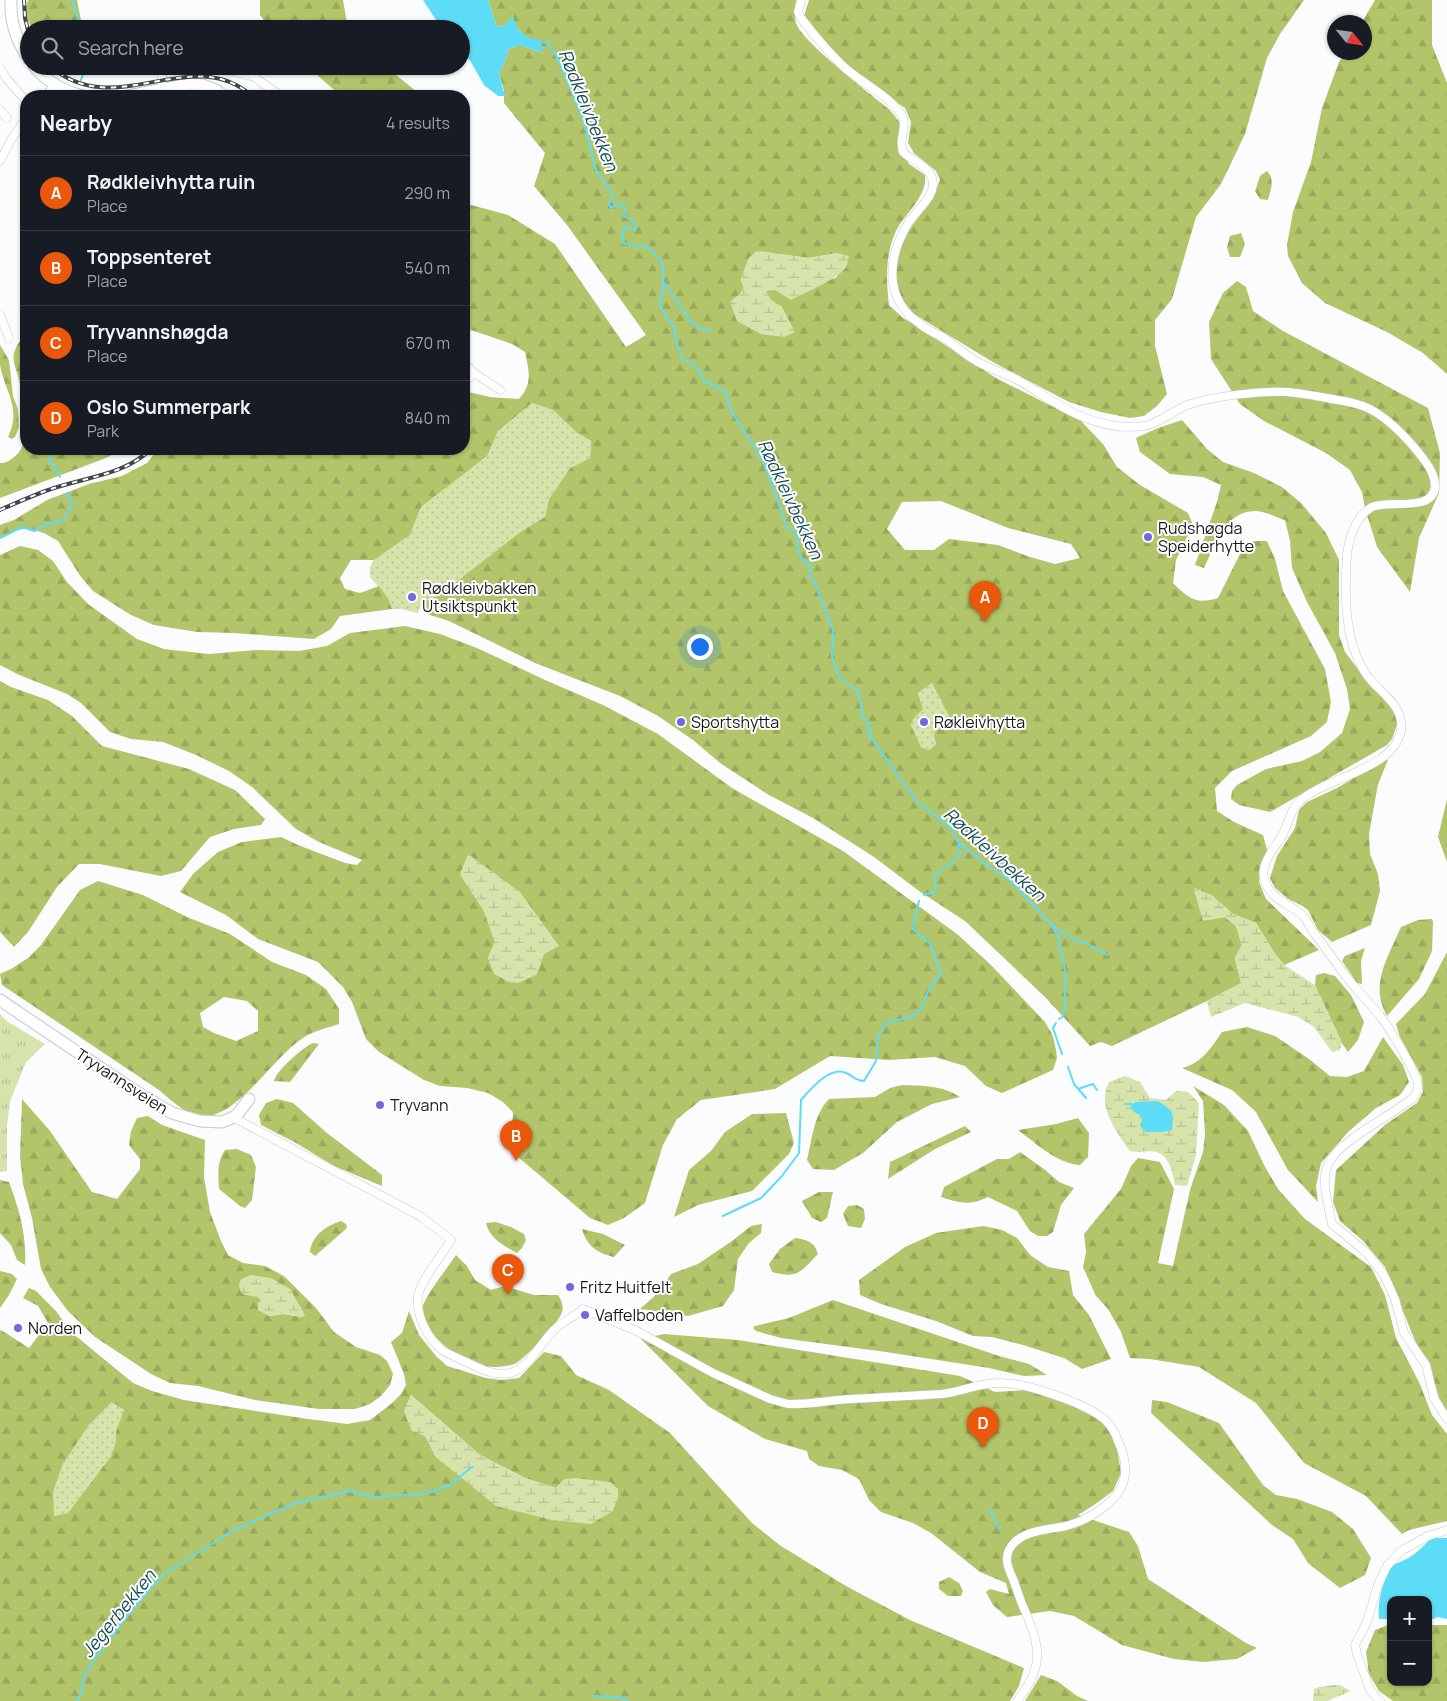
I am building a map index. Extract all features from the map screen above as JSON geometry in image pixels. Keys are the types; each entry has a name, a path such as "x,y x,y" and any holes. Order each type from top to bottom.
{"street":[{"path":"10,0 12,19 16,36 20,43"},
{"path":"801,0 798,12 800,18 849,72 883,96 900,113 904,122 901,143 903,152 928,170 932,176 933,185 930,194 909,222 902,236 896,254 892,277 896,298 907,313 918,323 948,340 977,362 1019,381 1062,408 1100,424 1127,427 1147,426 1190,404 1262,393 1289,392 1356,403 1377,413 1394,427 1420,455 1432,473 1434,489 1430,498 1418,503 1380,505 1368,510 1356,523 1348,548 1346,585 1350,637 1365,672 1393,704 1400,716 1399,738 1390,750 1374,762 1309,794 1297,803 1281,837 1268,858 1263,873 1271,893 1304,917 1343,972 1383,1021 1416,1079 1418,1089 1414,1098 1332,1156 1326,1171 1326,1184 1332,1224 1367,1253 1384,1275 1395,1300 1404,1334 1426,1365 1434,1398 1447,1419"},
{"path":"0,68 20,94"},
{"path":"43,75 54,85 65,90"},
{"path":"162,75 162,89"},
{"path":"247,75 254,77 272,90"},
{"path":"157,90 195,84 215,90"},
{"path":"50,90 54,85"},
{"path":"0,110 7,118"},
{"path":"0,161 10,140 20,126"},
{"path":"0,314 9,338"},
{"path":"470,369 500,390"},
{"path":"470,377 474,373"},
{"name":"Tryvannsveien","path":"0,1000 166,1110 184,1118 207,1121 222,1122 234,1118"},
{"path":"249,1100 234,1118 420,1216 451,1240 419,1291 420,1313 426,1330 441,1349 490,1373 504,1374 519,1368 530,1360 555,1329 583,1309 637,1331 713,1373 770,1399 788,1404 943,1394 998,1383 1029,1387 1046,1392 1081,1406 1104,1418 1115,1432 1124,1459 1125,1477 1119,1491 1108,1503 1081,1520 1066,1526 1034,1532 1018,1540 1007,1554 1008,1566 1034,1630 1038,1649 1030,1682 1016,1701"},
{"path":"1380,1701 1370,1690 1355,1645 1367,1622 1378,1585 1388,1566 1402,1551 1428,1536 1447,1530"}],"green space":[{"path":"28,0 77,0 81,20 28,20 24,14"},
{"path":"260,0 343,0 346,20 264,20 260,15"},
{"path":"488,0 798,0 795,20 801,31 823,54 890,110 900,123 897,145 909,164 925,175 925,182 920,197 897,229 890,247 887,276 889,305 902,317 996,378 1081,421 1103,444 1117,467 1140,485 1188,513 1193,525 1176,560 1173,583 1183,593 1193,599 1204,601 1218,598 1242,550 1254,541 1267,541 1275,559 1283,591 1325,669 1331,702 1327,722 1311,736 1232,771 1215,788 1217,811 1234,822 1263,835 1268,853 1259,882 1266,899 1319,950 1284,965 1256,923 1233,914 1211,895 1215,918 1225,917 1236,926 1242,945 1235,958 1241,983 1112,1046 1101,1042 1090,1046 1045,997 965,921 919,891 874,857 813,818 769,795 720,763 693,740 658,716 620,696 535,663 449,621 427,614 422,603 439,595 523,530 545,517 549,499 570,468 590,458 591,441 577,433 553,410 532,403 498,431 487,456 421,507 410,535 374,560 351,560 340,578 345,589 360,593 379,586 388,598 392,609 340,616 331,629 314,639 197,632 154,625 131,615 93,591 81,577 58,541 44,533 27,528 0,537 0,525 14,520 47,500 89,484 122,476 147,463 153,455 470,455 470,392 490,397 519,399 526,388 529,377 525,352 512,344 470,331 470,205 508,215 555,244 626,347 646,335 567,225 534,186 545,153 504,103 504,90 499,74 508,49 520,45 543,53 516,26 503,27 496,25","holes":["757,251 809,258 837,253 837,277 822,283 765,291 771,300 782,307 730,302 744,288 741,279 749,258","941,501 1008,528 1071,544 1080,558 1055,564 998,545 949,539 934,550 905,550 887,529 902,502","932,683 950,718 949,722 935,731 936,744 929,750 921,747 911,725 914,718 923,709 918,693"]},
{"path":"809,0 1304,0 1280,34 1267,58 1245,134 1221,184 1196,217 1172,299 1155,320 1155,346 1167,394 1157,406 1144,416 1130,418 1101,412 1069,402 991,361 909,311 897,290 896,269 899,251 909,230 934,196 940,180 936,171 914,153 908,143 911,122 905,108 858,77 812,30 804,16"},
{"path":"1375,0 1432,0 1432,45 1447,83 1447,374 1423,353 1387,332 1325,303 1302,283 1288,256 1287,245 1293,212 1311,162 1322,108 1339,62 1340,60 1372,60 1372,15 1366,15"},
{"path":"317,75 396,75 415,90 334,90"},
{"path":"1267,171 1272,181 1268,200 1260,199 1255,191 1260,176"},
{"path":"1241,233 1245,244 1240,257 1230,257 1227,247 1230,236"},
{"path":"757,251 809,258 837,253 849,256 846,267 837,276 791,300 775,290 766,291 771,300 782,307 795,332 784,337 761,334 737,321 730,302 744,288 741,279 749,258"},
{"path":"1237,281 1246,287 1253,311 1283,331 1428,408 1440,453 1439,493 1419,538 1410,592 1377,547 1362,492 1350,470 1326,453 1264,421 1240,404 1211,359 1209,322 1223,293"},
{"path":"20,341 20,386 18,376 14,362 15,350"},
{"path":"0,345 9,360 13,396 18,409 19,427 15,437 12,439 8,437 12,426 13,408 2,375"},
{"path":"532,403 553,410 577,433 591,441 590,458 570,468 549,499 545,517 523,530 439,595 422,603 418,613 392,609 388,598 370,577 370,567 374,560 410,535 421,507 486,456 498,431"},
{"path":"1182,420 1207,449 1223,462 1254,473 1282,487 1301,503 1326,533 1339,560 1339,635 1345,652 1373,689 1392,704 1398,722 1392,739 1387,745 1270,812 1239,805 1231,799 1232,791 1237,785 1266,769 1302,761 1320,752 1342,733 1350,709 1347,689 1335,653 1307,602 1292,568 1290,541 1285,520 1259,511 1245,513 1236,517 1222,531 1204,568 1195,565 1221,485 1203,477 1170,474 1140,452 1136,438"},
{"path":"20,450 20,455 112,455 0,498 0,463 4,463 14,457"},
{"path":"20,546 38,550 53,561 67,582 88,604 137,639 164,649 209,654 256,650 299,651 327,646 350,633 405,626 440,634 477,648 603,705 658,734 732,788 843,851 957,934 990,964 1045,1022 1053,1036 1056,1050 1057,1058 1053,1070 1002,1093 986,1086 965,1066 935,1057 889,1060 830,1056 775,1089 701,1100 677,1119 663,1145 645,1203 624,1218 608,1225 590,1218 511,1151 513,1112 503,1102 488,1093 467,1088 440,1086 424,1080 379,1052 366,1039 352,1002 343,987 318,962 258,939 226,915 180,892 193,874 218,852 242,842 281,837 345,863 357,865 362,860 319,842 296,829 252,787 229,771 163,742 131,739 110,732 81,703 67,694 17,674 0,665 0,555","holes":["460,874 544,954 536,975 488,958 495,942 484,911"]},
{"path":"0,681 11,687 48,700 72,716 102,746 189,769 235,790 265,819 261,825 234,829 210,837 181,871 161,876 100,864 79,864 57,887 28,932 14,947 0,932"},
{"path":"932,683 950,718 949,722 935,731 936,744 929,750 921,747 911,725 914,718 923,709 918,693"},
{"path":"1384,760 1388,760 1378,784 1369,834 1370,854 1378,874 1380,891 1371,925 1332,942 1318,930 1308,910 1288,899 1275,888 1270,878 1277,856 1295,828 1299,810 1307,802 1337,788"},
{"path":"1447,799 1447,862 1438,837"},
{"path":"468,854 520,892 559,946 544,954 536,975 518,983 509,982 494,974 488,958 495,942 484,911 460,874"},
{"path":"98,881 143,895 187,917 230,934 272,962 306,975 326,989 339,1009 339,1024 303,1038 231,1106 218,1113 205,1116 186,1111 159,1090 2,985 0,974 28,958 41,945 80,890","holes":["224,997 247,1001 258,1011 258,1031 236,1041 203,1027 200,1013"]},
{"path":"1193,887 1211,895 1233,914 1256,923 1284,965 1315,985 1342,1043 1340,1050 1332,1052 1314,1027 1298,1017 1245,1003 1211,1017 1207,1001 1241,983 1235,958 1242,945 1236,926 1225,917 1203,921"},
{"path":"1432,919 1432,951 1419,979 1387,1016 1382,1004 1380,982 1386,960 1401,927 1418,920"},
{"path":"1365,948 1361,961 1362,984 1357,983 1342,961 1345,956"},
{"path":"1447,952 1447,1413 1441,1404 1431,1371 1416,1343 1385,1267 1363,1241 1340,1221 1333,1202 1336,1170 1386,1124 1417,1103 1423,1092 1422,1077 1400,1037 1396,1024 1425,994"},
{"path":"1324,973 1335,976 1351,995 1364,1022 1358,1040 1348,1052 1315,985 1316,975"},
{"path":"0,1014 8,1022 45,1044 26,1062 10,1101 7,1126 7,1171 0,1172"},
{"path":"1247,1027 1275,1036 1330,1076 1347,1077 1364,1071 1383,1037 1403,1065 1409,1082 1400,1095 1376,1108 1348,1132 1321,1163 1316,1186 1318,1202 1288,1170 1256,1112 1232,1090 1182,1068 1201,1059 1222,1032"},
{"path":"313,1043 319,1044 290,1082 274,1081 280,1071 291,1060"},
{"path":"1125,1076 1140,1082 1150,1098 1166,1100 1176,1091 1188,1092 1199,1103 1196,1155 1187,1186 1175,1185 1169,1163 1162,1155 1151,1151 1130,1151 1113,1126 1105,1104 1106,1091 1109,1082"},
{"path":"902,1085 939,1088 960,1097 932,1104 897,1122 863,1153 834,1170 813,1169 807,1160 812,1135 820,1112 829,1099 875,1097 890,1088"},
{"path":"1193,1086 1224,1105 1248,1131 1278,1189 1305,1219 1371,1267 1385,1295 1396,1338 1419,1382 1432,1415 1447,1434 1447,1521 1409,1530 1402,1534 1366,1496 1304,1463 1256,1403 1199,1367 1150,1359 1130,1358 1121,1332 1108,1309 1096,1296 1083,1267 1086,1252 1084,1234 1121,1189 1131,1166 1138,1158 1160,1162 1174,1189 1158,1263 1173,1266 1190,1190 1203,1152 1205,1134 1203,1101"},
{"path":"22,1099 50,1131 92,1192 117,1199 140,1169 140,1159 129,1145 131,1131 137,1118 148,1116 162,1125 205,1140 204,1177 210,1212 228,1255 243,1263 265,1266 284,1276 316,1308 334,1332 356,1347 380,1355 387,1361 393,1374 390,1385 381,1396 370,1404 355,1409 319,1409 255,1400 198,1386 170,1383 151,1374 95,1337 68,1311 50,1287 41,1269 32,1218 23,1184 20,1156","holes":["290,1289 299,1306 302,1317 284,1314 269,1316 259,1297"]},
{"path":"277,1099 293,1103 327,1133 382,1175 382,1186 334,1166 261,1125 259,1115 266,1103"},
{"path":"786,1113 794,1143 789,1154 752,1191 698,1205 674,1217 689,1170 711,1151 725,1132 752,1114"},
{"path":"1078,1118 1089,1133 1088,1157 1080,1165 1055,1157 1018,1130 1056,1124"},
{"path":"965,1126 971,1132 935,1149 888,1179 890,1162"},
{"path":"237,1149 251,1155 256,1167 252,1200 245,1208 219,1189 218,1178 222,1155 225,1150"},
{"path":"1020,1152 1059,1182 1074,1188 1061,1205 1053,1232 1047,1236 1038,1236 1030,1231 1017,1211 988,1197 976,1202 965,1203 941,1197 944,1187 997,1159 1009,1159"},
{"path":"0,1180 9,1182 16,1202 25,1244 25,1265 17,1260 11,1245 0,1233"},
{"path":"819,1192 833,1192 827,1218 821,1222 812,1218 802,1201"},
{"path":"857,1205 864,1209 865,1219 861,1228 848,1226 843,1214 848,1206"},
{"path":"341,1221 346,1224 347,1228 315,1256 310,1252 311,1246 321,1232"},
{"path":"496,1222 524,1234 526,1240 517,1253 502,1244 490,1233 486,1223"},
{"path":"762,1224 761,1233 749,1243 738,1259 734,1290 723,1306 688,1316 640,1309 658,1293 671,1274 698,1264 751,1226"},
{"path":"983,1226 1002,1230 1017,1238 1030,1255 1048,1267 1069,1271 1073,1295 1089,1315 1111,1359 1082,1369 1064,1358 992,1337 973,1336 860,1295 859,1280 905,1247 936,1233"},
{"path":"582,1229 603,1234 625,1245 614,1257 608,1255 598,1251 590,1244"},
{"path":"795,1238 810,1242 818,1254 803,1269 794,1274 788,1275 772,1272 769,1264 780,1249"},
{"path":"456,1255 467,1266 475,1280 491,1290 505,1286 534,1295 558,1295 563,1308 560,1317 536,1345 516,1363 508,1366 493,1367 479,1364 452,1352 431,1331 425,1319 424,1302"},
{"path":"0,1271 12,1274 17,1279 0,1308"},
{"path":"251,1275 271,1278 290,1289 305,1315 303,1317 284,1314 269,1316 258,1310 258,1303 261,1300 257,1297 241,1293 239,1285 241,1279"},
{"path":"29,1288 36,1291 56,1311 71,1332 133,1383 152,1391 184,1400 347,1424 370,1420 391,1404 401,1394 406,1385 404,1374 391,1342 402,1333 409,1311 419,1335 447,1366 486,1378 501,1380 519,1378 544,1352 561,1356 576,1375 609,1390 670,1433 752,1523 781,1546 846,1586 910,1620 1024,1668 1019,1686 1010,1701 0,1701 0,1331 29,1348 48,1323 38,1306 23,1298","holes":["411,1395 480,1455 525,1478 556,1488 565,1479 552,1520 455,1472 436,1457 425,1436 412,1430 404,1411","112,1402 124,1410 116,1431 116,1441 111,1456 68,1513 54,1516 53,1492 63,1464 89,1425"]},
{"path":"833,1300 999,1356 1029,1364 1047,1375 1024,1376 989,1368 781,1338 756,1331 753,1328 789,1318"},
{"path":"664,1334 738,1340 960,1376 995,1392 1027,1390 1072,1406 1098,1419 1115,1436 1121,1473 1113,1491 1078,1515 1129,1532 1138,1546 1148,1579 1246,1643 1257,1648 1237,1659 1203,1662 1174,1659 1122,1645 1074,1616 1050,1611 1007,1617 993,1605 986,1592 990,1589 1009,1594 1006,1583 980,1572 931,1533 913,1523 881,1512 869,1500 859,1479 842,1470 819,1466 809,1459 807,1451 765,1439 708,1406 641,1339"},
{"path":"411,1395 480,1455 525,1478 556,1488 565,1479 575,1478 610,1482 618,1489 618,1498 613,1511 591,1524 552,1520 496,1506 436,1457 425,1436 412,1431 404,1411"},
{"path":"1152,1400 1167,1402 1219,1423 1263,1485 1276,1495 1297,1499 1332,1512 1353,1529 1371,1558 1365,1575 1340,1588 1308,1563 1293,1539 1272,1525 1151,1413"},
{"path":"112,1402 124,1410 116,1431 116,1441 111,1456 68,1513 53,1516 53,1492 63,1464 89,1425"},
{"path":"949,1577 959,1583 963,1591 961,1596 948,1596 939,1589 939,1582"},
{"path":"1432,1625 1447,1625 1447,1701 1393,1701 1379,1691 1369,1674 1366,1652 1375,1630 1387,1626 1387,1686 1432,1686"},
{"path":"1041,1675 1057,1681 1077,1696 1088,1701 1025,1701"},
{"path":"1340,1685 1351,1691 1327,1701 1313,1701 1314,1689"}],"water":[{"path":"423,0 488,0 496,25 503,27 513,16 519,31 530,38 541,41 543,53 520,45 508,49 499,74 505,96 498,96 484,85 470,61 470,20 436,20"},
{"path":"1158,1101 1171,1110 1173,1118 1172,1130 1146,1132 1140,1126 1142,1120 1140,1115 1134,1112 1131,1107 1135,1102"},
{"path":"1434,1538 1447,1538 1447,1619 1438,1617 1432,1619 1432,1596 1387,1596 1387,1619 1379,1619 1381,1591 1392,1565 1412,1556"}],"waterway":[{"path":"72,0 78,20"},
{"name":"Rødkleivbekken","path":"541,41 547,43 555,53 582,116 596,170 614,196 608,204 612,208 617,203 625,207 624,216 636,223 635,230 625,227 622,233 624,244 647,246 663,264 660,305 665,316 674,327 676,341 682,358 698,368 703,380 726,392 729,407 763,461 787,527 796,533 800,555 810,565 810,578 814,581 833,630 832,657 840,679 858,691 863,717 868,722 869,730 871,731 868,734 916,800 952,829 957,840 970,852 1010,880 1052,925 1059,938 1066,973 1064,1016 1059,1019"},
{"path":"81,80 83,75"},
{"path":"664,283 692,323 701,329 711,331"},
{"path":"49,455 49,461 54,465 60,477"},
{"path":"0,538 22,527 34,531 49,523 57,523 63,519 72,504 67,493"},
{"path":"924,895 936,891 934,876 960,856 961,852 957,847 959,844"},
{"path":"723,1216 761,1198 782,1176 799,1153 801,1100 810,1090 833,1072 840,1071 864,1081 876,1061 878,1035 888,1022 912,1017 922,1008 927,993 941,972 930,944 912,928 919,901"},
{"path":"1052,925 1076,940 1086,943 1107,955"},
{"name":"Rødkleivbekken","path":"1056,1023 1053,1028 1062,1054"},
{"name":"Rødkleivbekken","path":"1068,1067 1074,1084 1086,1098"},
{"name":"Rødkleivbekken","path":"1078,1089 1093,1084 1097,1090"},
{"name":"Rødkleivbekken","path":"1125,1104 1132,1104"},
{"name":"Jegerbekken","path":"77,1701 81,1693 85,1673 124,1620 161,1576 232,1531 295,1503 349,1491 376,1497 428,1493 448,1486 472,1467"},
{"path":"990,1509 1000,1529"},
{"path":"592,1696 616,1697 628,1701"}],"railway":[{"path":"24,0 26,20"},
{"path":"65,75 75,81 100,87 204,77 228,82 242,90"},
{"path":"0,510 54,488 106,474 130,464 144,455"}],"place":[{"name":"Rudshøgda Speiderhytte","path":"1148,537"},
{"name":"Rødkleivbakken Utsiktspunkt","path":"412,597"},
{"name":"Rødkleivhytta ruin","path":"985,622"},
{"name":"Sportshytta","path":"681,722"},
{"name":"Røkleivhytta","path":"924,722"},
{"name":"Tryvann","path":"380,1105"},
{"name":"Toppsenteret","path":"516,1161"},
{"name":"Fritz Huitfelt","path":"570,1287"},
{"name":"Tryvannshøgda","path":"508,1295"},
{"name":"Vaffelboden","path":"585,1315"},
{"name":"Norden","path":"18,1328"},
{"name":"Oslo Summerpark","path":"983,1448"}]}
